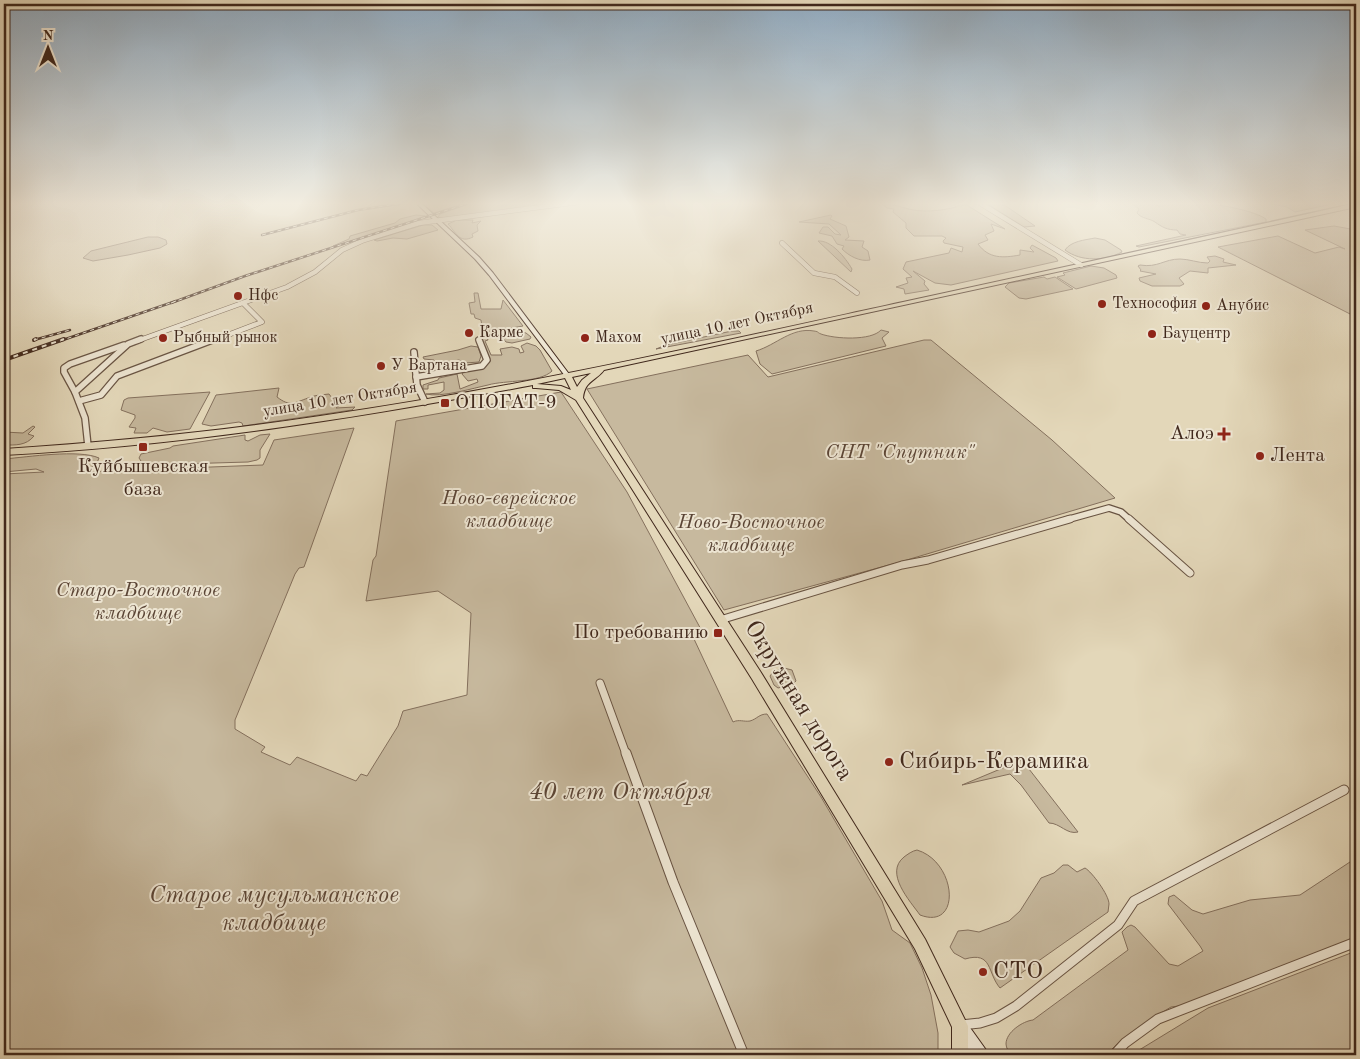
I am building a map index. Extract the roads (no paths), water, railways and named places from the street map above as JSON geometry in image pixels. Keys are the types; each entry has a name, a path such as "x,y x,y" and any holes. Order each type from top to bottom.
{"main road":[{"name":"улица 10 лет Октября","path":"4,452 88,446 277,426 425,402 567,375 1143,251"},
{"path":"579,398 579,391 585,381 617,364"},
{"name":"Окружная дорога","path":"567,375 579,398 874,867 916,937 960,1026"},
{"path":"504,388 554,387 566,390 579,398"},
{"path":"960,1026 960,1055"}],"street":[{"path":"88,446 88,433 80,401 64,372 64,368 70,364 243,303 304,278 324,267 340,251"},
{"path":"470,251 492,274 567,375"},
{"path":"791,251 814,272 835,277 857,293"},
{"path":"1059,251 1081,265"},
{"path":"80,401 101,394 117,376 262,322 243,303"},
{"path":"416,377 482,366 487,360 479,340"},
{"path":"75,392 128,344"},
{"path":"414,352 417,385 425,402"},
{"path":"720,620 902,565 928,560 1109,508 1121,512 1190,573"},
{"path":"600,683 674,882 744,1055"},
{"path":"960,1026 996,1018 1016,1006 1118,925 1134,901 1344,790"},
{"path":"1114,1055 1125,1043 1158,1019 1356,942"},
{"name":"Окружная дорога","path":"960,1026 981,1055"}],"railway":[{"path":"171,303 320,251"},
{"path":"60,341 176,301"},
{"path":"36,339 34,340 70,330"},
{"path":"4,360 64,339"}],"place":[{"name":"Нфс","path":"238,296"},
{"name":"Технософия","path":"1102,304"},
{"name":"Анубис","path":"1206,306"},
{"name":"Карме","path":"469,333"},
{"name":"Бауцентр","path":"1152,334"},
{"name":"Рыбный рынок","path":"163,338"},
{"name":"Махом","path":"585,338"},
{"name":"У Вартана","path":"381,366"},
{"name":"ОПОГАТ-9","path":"445,403"},
{"name":"Алоэ","path":"1224,434"},
{"name":"Куйбышевская база","path":"143,447"},
{"name":"Лента","path":"1260,456"},
{"name":"По требованию","path":"718,633"},
{"name":"Сибирь-Керамика","path":"889,762"},
{"name":"СТО","path":"983,972"}],"park label":[{"name":"СНТ \"Спутник\"","path":"900,453"},
{"name":"Ново-еврейское кладбище","path":"509,510"},
{"name":"Ново-Восточное кладбище","path":"751,534"},
{"name":"Старо-Восточное кладбище","path":"138,602"},
{"name":"40 лет Октября","path":"620,793"},
{"name":"Старое мусульманское кладбище","path":"274,910"}]}
